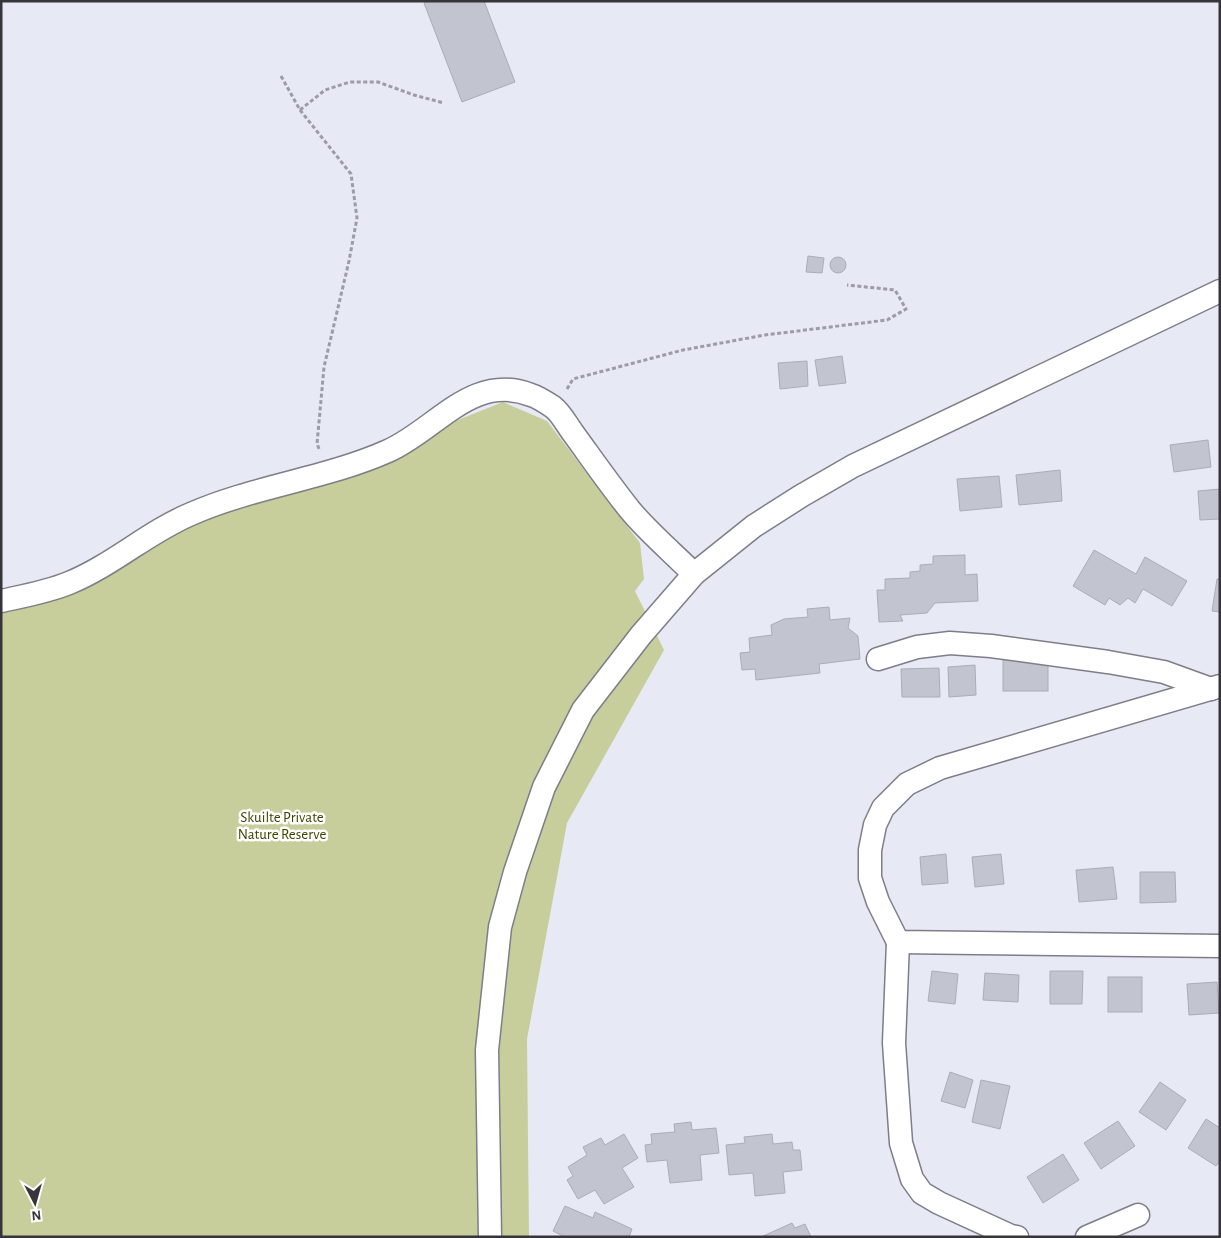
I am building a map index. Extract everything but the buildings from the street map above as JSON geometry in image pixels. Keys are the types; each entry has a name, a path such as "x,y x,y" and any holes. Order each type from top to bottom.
{"street":[{"path":"490,1237 487,1050 500,927 515,872 544,787 584,710 641,635 694,574 754,526 801,496 853,466 1220,291"},
{"path":"1,601 52,589 70,582 107,563 152,534 190,514 241,495 330,472 389,451 409,439 456,404 483,392 508,389 532,395 554,408 631,512 694,574"},
{"path":"878,659 917,647 950,643 991,646 1108,662 1164,672 1215,687"},
{"path":"1016,1237 939,1204 922,1193 912,1179 901,1143 894,1043 898,942 878,902 870,878 870,850 874,825 883,808 907,784 940,768 1215,687"},
{"path":"898,942 1220,946"},
{"path":"1087,1237 1138,1215"}],"path":[{"path":"281,76 300,110 351,174 357,218 324,367 317,444 330,472"},
{"path":"300,110 325,90 350,82 378,82 414,95 444,102"},
{"path":"554,408 573,379 683,350 765,335 887,320 906,309 895,290 847,285"}],"green space":[{"name":"Skuilte Private Nature Reserve","path":"503,402 547,421 640,543 644,579 635,591 664,650 567,823 527,1039 529,1237 1,1237 1,602"}]}
